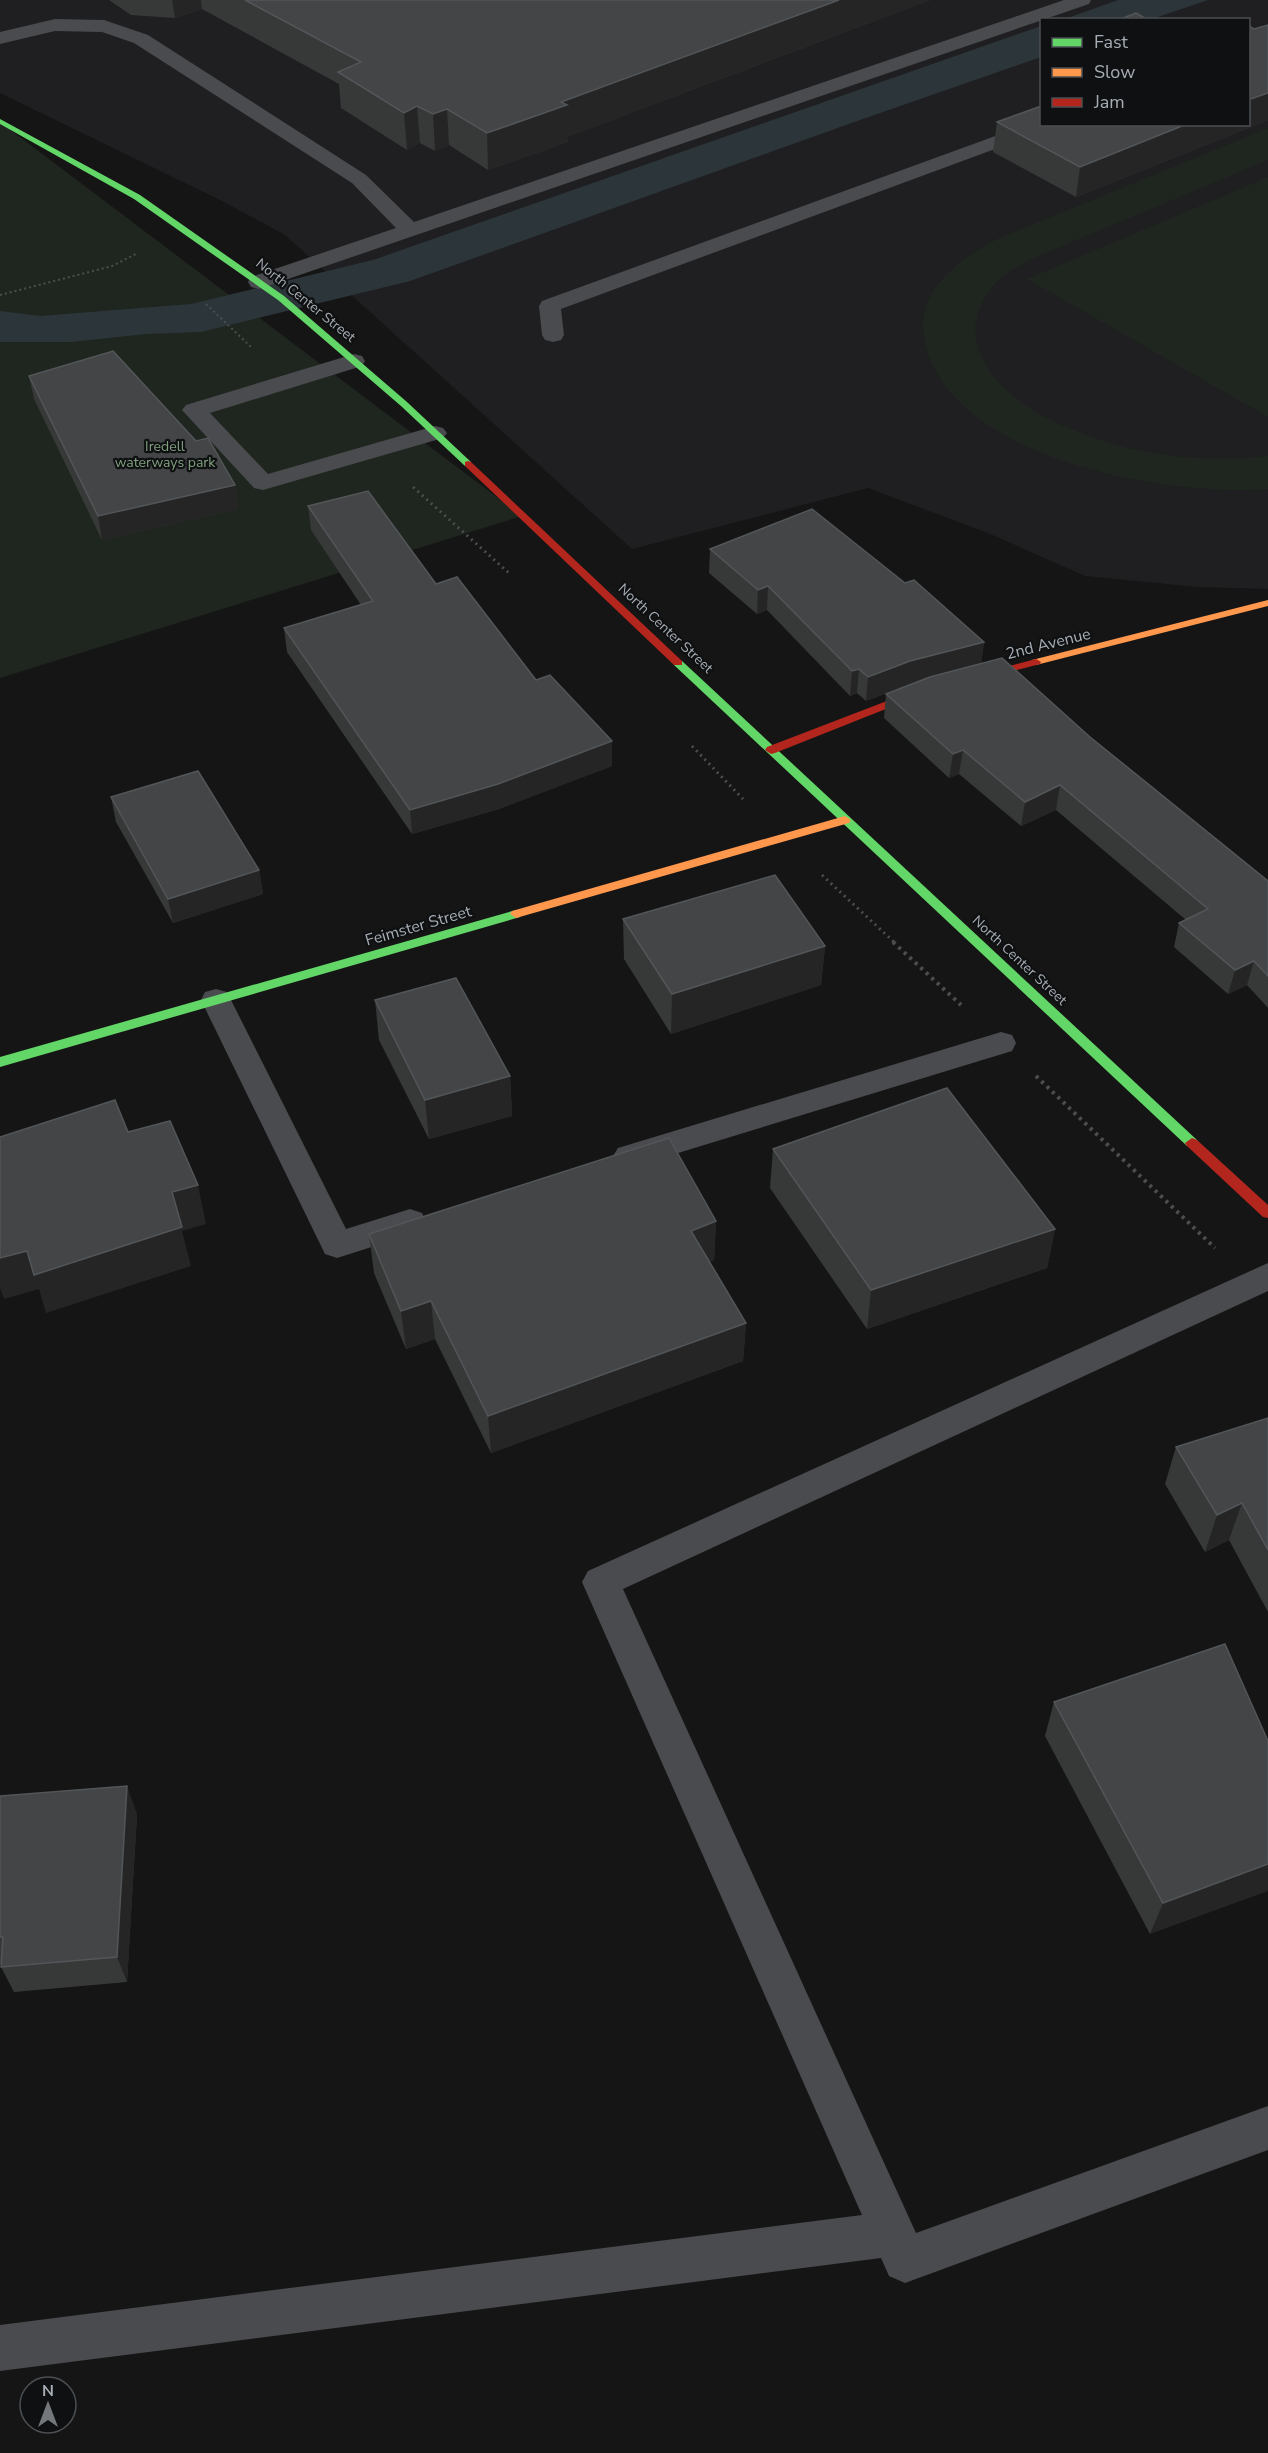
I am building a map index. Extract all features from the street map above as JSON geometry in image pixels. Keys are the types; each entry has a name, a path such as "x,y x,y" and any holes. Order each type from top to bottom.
{"main road":[{"name":"North Center Street","path":"0,121 137,197 259,282 354,361 435,433 845,820 1268,1213"},
{"name":"2nd Avenue","path":"771,750 917,693 1268,603"},
{"name":"Feimster Street","path":"0,1062 845,820"}],"lane":[{"path":"259,282 1082,0"},
{"path":"0,38 55,25 104,26 141,39 359,179 410,230"},
{"path":"553,335 550,306 1040,126"},
{"path":"354,361 194,410 263,483 435,433"},
{"path":"216,1000 337,1245 440,1214"},
{"path":"600,1165 1000,1043"},
{"path":"1259,1280 602,1582 905,2260 1268,2128"},
{"path":"0,2349 893,2234"}],"path":[{"path":"0,295 112,266 143,251"},
{"path":"204,303 289,381"},
{"path":"371,452 514,577"},
{"path":"692,746 747,804"},
{"path":"821,874 1172,1204 1259,1280"}],"shaded area":[{"path":"0,0 1268,0 1268,589 1198,587 1085,576 988,533 868,488 632,549 285,235 222,201 0,93"},
{"path":"1118,0 1208,0 1155,18 1068,18"},
{"path":"1040,26 1040,57 410,281 201,332 146,334 71,342 0,342 0,311 40,316 191,304 373,260"}],"green space":[{"name":"Iredell waterways park","path":"0,122 522,516 0,678"},
{"path":"1268,128 1268,160 1034,258 1010,271 990,290 979,309 976,327 978,345 984,362 995,378 1024,405 1041,415 1104,441 1151,453 1210,459 1268,456 1268,489 1225,490 1175,486 1121,477 1066,462 1016,441 973,414 941,380 924,338 923,320 934,290 956,266 997,239"},
{"path":"1268,177 1268,417 1027,279"}],"building":[{"path":"245,0 839,0 561,102 567,105 487,133 447,109 433,114 417,106 404,113 338,72 361,62"},
{"path":"1136,13 1145,18 1123,18"},
{"path":"1268,25 1268,93 1250,99 1250,27 1254,29"},
{"path":"1040,106 1040,126 1182,126 1080,167 997,122"},
{"path":"113,351 196,441 208,438 235,485 98,516 29,376"},
{"path":"368,491 436,584 457,577 536,680 550,675 612,741 498,784 410,810 284,628 373,601 308,506"},
{"path":"812,509 905,583 914,580 984,642 910,661 868,677 859,669 852,671 768,586 758,590 710,549"},
{"path":"1002,658 1090,737 1268,881 1268,976 1254,961 1235,970 1179,923 1208,909 1060,785 1025,802 963,750 953,754 886,694 930,677"},
{"path":"198,771 259,870 168,899 111,797"},
{"path":"775,875 825,946 672,994 623,919"},
{"path":"456,978 510,1076 425,1100 375,1000"},
{"path":"947,1088 1055,1229 871,1290 773,1149"},
{"path":"115,1100 128,1132 170,1121 198,1185 172,1192 182,1227 34,1275 27,1251 0,1258 0,1137"},
{"path":"669,1138 716,1221 691,1231 746,1323 488,1416 431,1301 401,1311 369,1234"},
{"path":"1268,1418 1268,1550 1242,1503 1217,1515 1176,1447"},
{"path":"1225,1644 1268,1741 1268,1864 1163,1903 1054,1702"},
{"path":"127,1786 117,1957 1,1967 3,1937 0,1937 0,1796"}],"traffic: fast":[{"path":"0,121 137,197 281,298 404,404 468,464"},
{"path":"678,663 1192,1143"},
{"path":"0,1062 516,914"}],"traffic: slow":[{"path":"1036,662 1268,603"},
{"path":"516,914 845,820"}],"traffic: jam":[{"path":"468,464 678,663"},
{"path":"771,750 917,693 1036,662"},
{"path":"1192,1143 1268,1213"}]}
